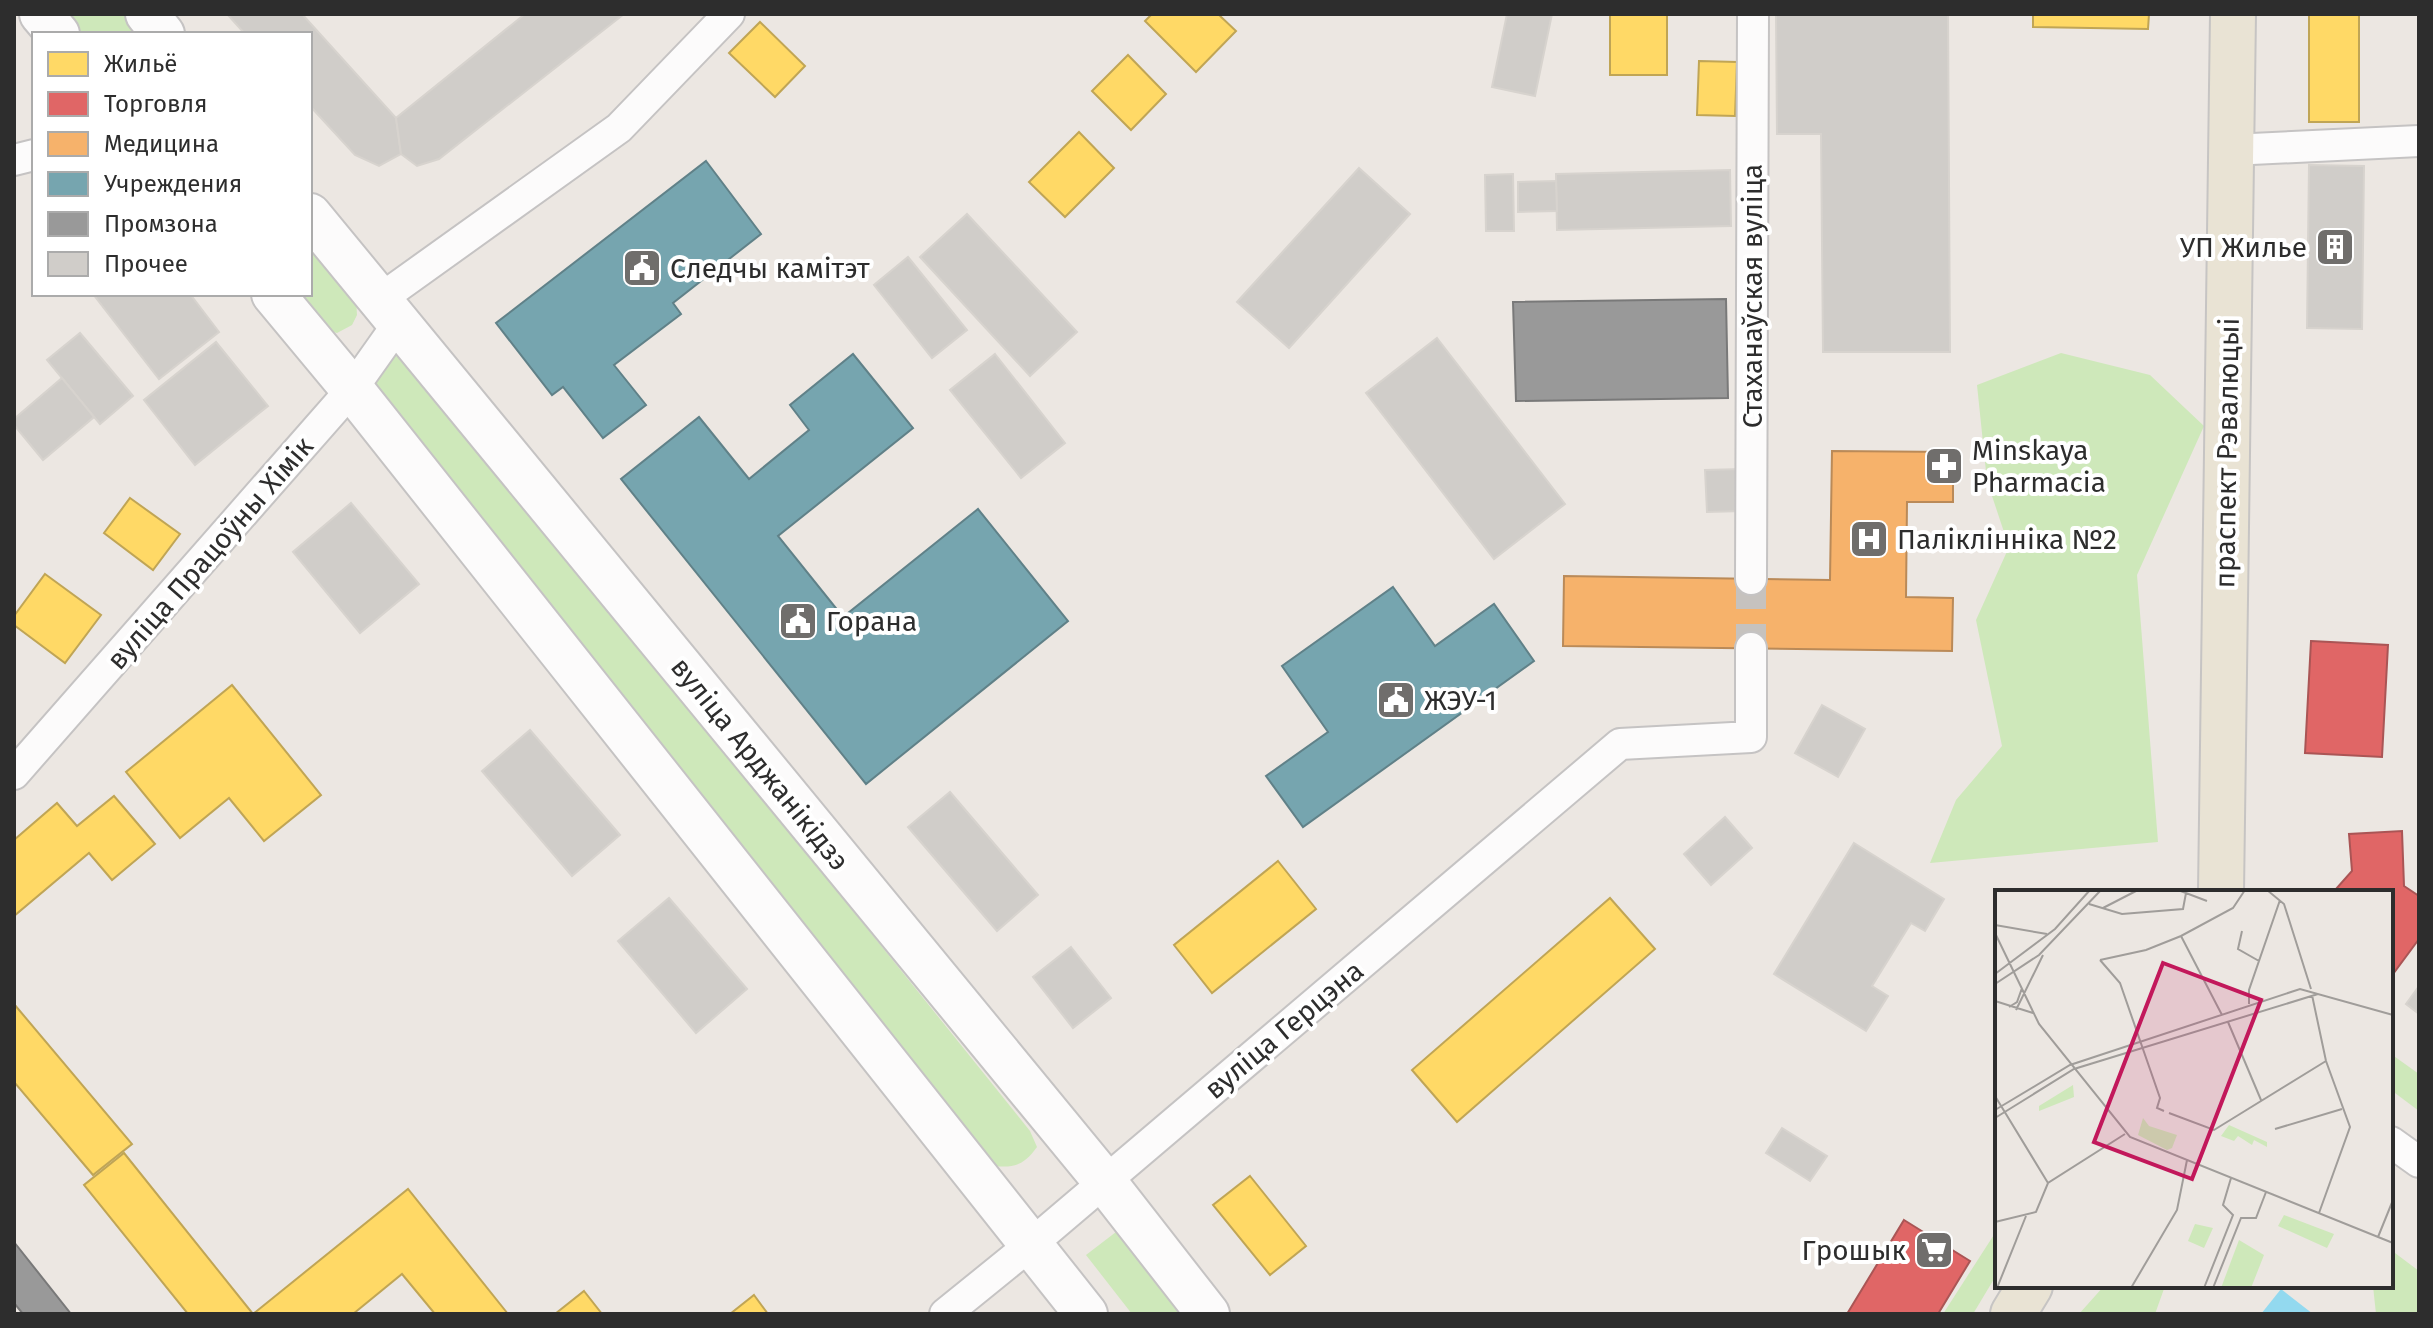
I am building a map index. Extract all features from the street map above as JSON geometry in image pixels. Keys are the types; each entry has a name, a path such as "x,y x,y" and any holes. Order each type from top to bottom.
{"main road":[{"path":"41,14 56,32"},
{"path":"147,14 161,32"},
{"name":"праспект Рэвалюцыі","path":"2221,890 2233,14"},
{"name":"вуліца Арджанікідзэ","path":"312,217 1105,1182 1208,1314"},
{"path":"275,296 352,389 1086,1314"},
{"path":"2013,1314 2029,1288"}],"street":[{"name":"вуліца Працоўны Хімік","path":"14,774 352,389 388,312 619,128 729,14"},
{"name":"Стаханаўская вуліца","path":"1751,579 1753,14"},
{"path":"2231,150 2419,141"},
{"name":"вуліца Герцэна","path":"945,1314 1620,744 1751,737 1751,648"},
{"path":"2393,1143 2419,1162"}],"green space":[{"path":"64,14 125,14 139,32 78,32"},
{"path":"312,243 356,298 357,315 352,325 337,333 319,328 293,296 312,296"},
{"path":"2061,353 2150,375 2204,426 2137,575 2158,842 1930,863 1956,800 2002,746 1976,620 2009,547 1987,481 1977,385"},
{"path":"395,356 409,358 1030,1131 1037,1147 1028,1158 1013,1166 994,1166 378,391 375,376 384,362"},
{"path":"2393,1055 2419,1074 2419,1111 2393,1092"},
{"path":"1116,1232 1181,1314 1132,1314 1086,1255"},
{"path":"1995,1233 1995,1277 1973,1314 1943,1314"},
{"path":"2393,1252 2419,1271 2419,1314 2376,1314 2373,1288 2393,1288"},
{"path":"2102,1288 2164,1288 2155,1314 2079,1314"}],"water":[{"path":"2281,1289 2313,1314 2261,1314"}],"building: Жильё":[{"path":"1152,14 1218,14 1236,31 1196,72 1145,21"},
{"path":"1610,14 1667,14 1667,75 1610,75"},
{"path":"2033,14 2149,14 2148,29 2033,27"},
{"path":"2309,14 2359,14 2359,122 2309,122"},
{"path":"760,22 805,66 775,97 729,53"},
{"path":"1128,55 1166,94 1131,130 1092,91"},
{"path":"1699,61 1737,62 1735,116 1697,115"},
{"path":"1079,132 1114,168 1065,217 1029,182"},
{"path":"130,498 180,534 153,570 104,533"},
{"path":"45,574 101,615 65,663 14,625 14,616"},
{"path":"232,685 321,795 264,841 229,798 180,838 126,772"},
{"path":"114,796 155,844 112,880 89,853 14,916 14,840 57,803 77,826"},
{"path":"1278,861 1316,909 1212,993 1174,945"},
{"path":"1610,898 1655,949 1457,1122 1412,1070"},
{"path":"14,1004 132,1144 93,1175 14,1082"},
{"path":"124,1153 253,1314 188,1314 84,1185"},
{"path":"1250,1176 1306,1246 1270,1275 1213,1205"},
{"path":"408,1189 508,1314 435,1314 402,1274 353,1314 253,1314"},
{"path":"584,1291 602,1314 555,1314"},
{"path":"754,1295 768,1314 730,1314"}],"building: Торговля":[{"path":"2311,641 2388,645 2382,757 2305,753"},
{"path":"2402,831 2404,886 2419,896 2419,939 2393,974 2393,890 2336,889 2352,871 2349,834"},
{"path":"1904,1220 1970,1261 1938,1314 1847,1314"}],"building: Медицина":[{"name":"Паліклінніка №2","path":"1832,451 1953,452 1953,502 1907,502 1906,597 1953,598 1952,651 1563,646 1564,576 1830,580"}],"building: Учреждения":[{"name":"Следчы камітэт","path":"706,161 761,234 673,303 681,314 614,365 646,405 603,438 563,387 552,395 496,323"},
{"path":"853,354 913,428 778,536 843,617 978,509 1068,621 866,784 621,479 699,417 749,479 809,430 790,405"},
{"path":"1393,587 1435,646 1494,604 1534,661 1303,827 1266,776 1328,732 1282,666"}],"building: Промзона":[{"path":"1726,299 1728,398 1516,401 1513,302"},
{"path":"14,1242 71,1314 23,1314 14,1303"}],"building: Прочее":[{"path":"227,14 302,14 396,118 401,154 379,166 355,155 312,108 312,32 243,32"},
{"path":"525,14 624,14 439,159 417,166 401,154 396,118"},
{"path":"1507,14 1552,14 1535,96 1492,87"},
{"path":"1776,14 1948,14 1950,352 1823,352 1821,134 1777,134"},
{"name":"УП Жилье","path":"2309,165 2364,166 2362,329 2307,328"},
{"path":"1359,168 1410,214 1289,348 1237,302"},
{"path":"1730,170 1731,226 1557,230 1556,174"},
{"path":"1513,174 1514,231 1486,231 1485,175"},
{"path":"1556,181 1557,211 1518,212 1518,182"},
{"path":"967,214 1077,332 1030,376 920,257"},
{"path":"908,257 967,330 932,358 874,285"},
{"path":"95,296 192,296 219,332 159,379"},
{"path":"80,333 133,396 100,424 47,360"},
{"path":"1437,338 1565,504 1494,559 1366,393"},
{"path":"216,342 268,406 195,465 144,400"},
{"path":"995,354 1065,443 1021,478 950,390"},
{"path":"62,378 94,417 43,460 14,425 14,419"},
{"path":"1742,469 1743,511 1707,512 1705,470"},
{"path":"351,503 419,584 360,633 293,552"},
{"path":"1822,705 1865,729 1838,777 1795,753"},
{"path":"530,730 620,835 572,876 482,771"},
{"path":"950,792 1038,895 997,931 908,827"},
{"path":"1725,817 1752,848 1711,885 1684,854"},
{"path":"1854,843 1944,899 1925,931 1911,923 1872,986 1888,996 1866,1031 1774,974"},
{"path":"669,898 747,989 696,1033 618,941"},
{"path":"1071,947 1111,998 1073,1028 1033,977"},
{"path":"2419,986 2419,1014 2406,1004"},
{"path":"1782,1128 1827,1156 1810,1181 1766,1153"}],"tunnel":[{"path":"1751,579 1751,648"}],"place":[{"name":"УП Жилье","path":"2335,247"},
{"name":"Следчы камітэт","path":"642,268"},
{"name":"Minskaya Pharmacia","path":"1944,466"},
{"name":"Паліклінніка №2","path":"1869,539"},
{"name":"Горана","path":"798,621"},
{"name":"ЖЭУ-1","path":"1396,700"},
{"name":"Грошык","path":"1934,1250"}]}
